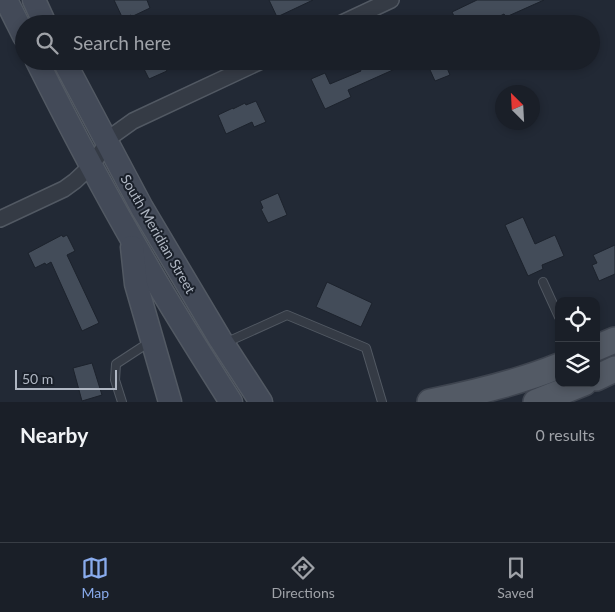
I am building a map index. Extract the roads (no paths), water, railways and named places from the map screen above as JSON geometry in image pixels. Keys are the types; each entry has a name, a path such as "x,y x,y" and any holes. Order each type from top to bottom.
{"main road":[{"path":"6,0 15,18"},
{"path":"34,0 42,15"},
{"name":"South Meridian Street","path":"42,70 98,155 155,230 224,344 262,402"},
{"name":"South Meridian Street","path":"67,70 131,239 185,329 232,402"},
{"name":"South Meridian Street","path":"131,239 136,284 170,402"},
{"path":"600,346 615,340"},
{"path":"430,402 468,395 512,383 555,367"},
{"path":"600,376 615,369"},
{"path":"536,402 574,387"}],"street":[{"path":"359,15 391,0"},
{"path":"0,219 64,189 81,177 112,136 133,121 242,70"}],"lane":[{"path":"543,282 555,308"},
{"path":"224,344 288,316 366,348 382,402"},
{"path":"122,402 115,380 116,364 153,341"}]}
